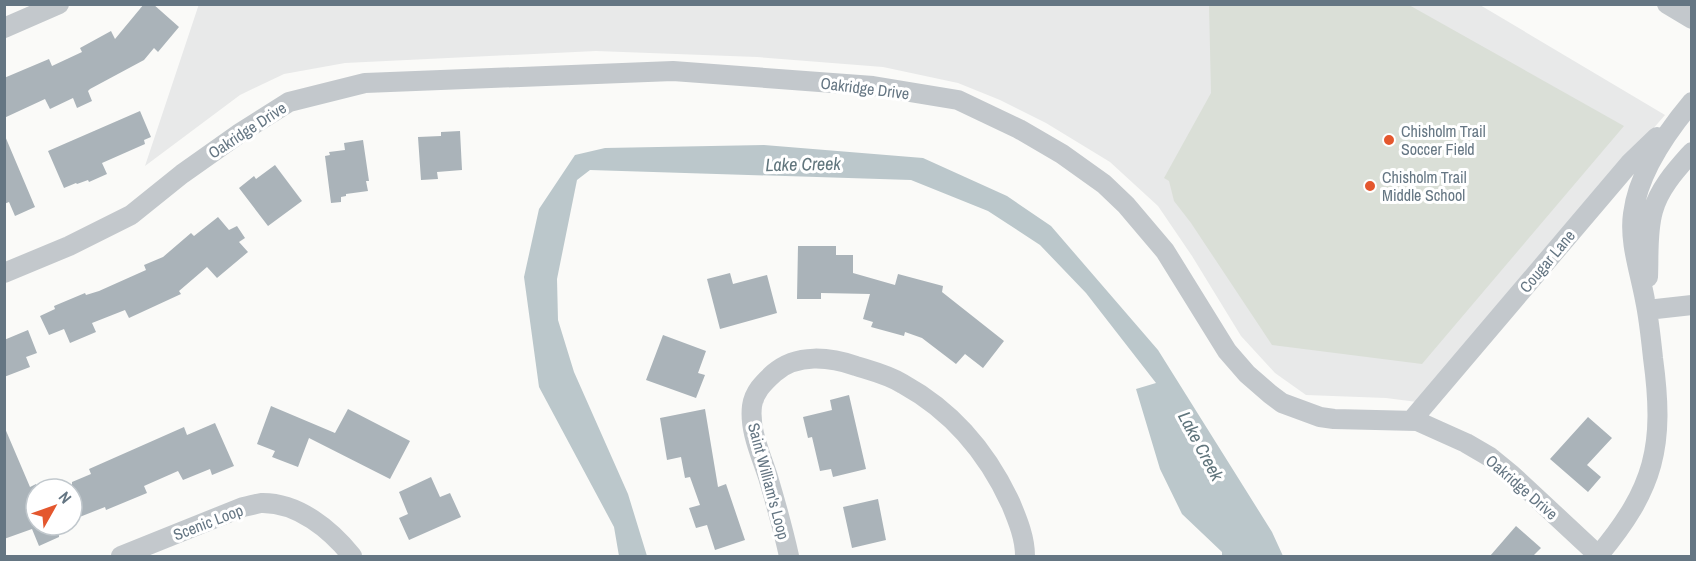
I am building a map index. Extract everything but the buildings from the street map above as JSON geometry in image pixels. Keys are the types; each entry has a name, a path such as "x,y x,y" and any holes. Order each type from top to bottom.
{"street":[{"path":"4,28 60,4"},
{"path":"1667,4 1692,19"},
{"name":"Oakridge Drive","path":"4,273 69,246 131,215 182,174 289,102 365,83 673,71 873,86 958,100 1019,129 1062,154 1104,184 1147,227 1165,251 1227,351 1247,374 1282,403 1320,417 1334,419 1417,421 1466,443 1512,475 1598,556"},
{"path":"1598,556 1618,532 1635,506 1656,448 1659,398 1647,310 1633,239 1633,210 1654,153 1690,104"},
{"name":"Cougar Lane","path":"1411,421 1630,163 1690,104"},
{"path":"1647,310 1650,229 1653,211 1664,187 1692,152"},
{"path":"1647,310 1692,304"},
{"name":"Saint William's Loop","path":"789,556 782,524 752,424 752,406 756,392 778,369 814,358 852,364 889,377 929,400 953,421 974,443 999,480 1022,533 1024,556"},
{"name":"Scenic Loop","path":"121,556 243,507 261,503 294,509 308,517 344,546 352,556"}],"shaded area":[{"name":"Chisholm Trail Middle School","path":"199,4 1480,5 1665,115 1417,402 1386,398 1306,395 1275,373 1241,336 1158,206 1110,162 1046,123 1000,100 958,83 883,67 757,57 596,51 345,63 284,74 240,95 145,166"},
{"path":"1209,5 1409,5 1624,126 1422,364 1272,345 1174,201 1169,181 1164,178 1211,93"}],"water":[{"name":"Lake Creek","path":"764,145 923,158 1007,196 1051,226 1158,350 1272,532 1283,556 1222,556 1222,552 1182,514 1160,469 1136,389 1156,383 1086,293 1040,245 988,211 911,180 590,170 577,180 557,279 558,320 574,372 628,494 647,556 619,556 614,527 539,387 524,277 539,209 575,155 605,148"}],"place":[{"name":"Chisholm Trail Soccer Field","path":"1389,140"},
{"name":"Chisholm Trail Middle School","path":"1370,186"}]}
